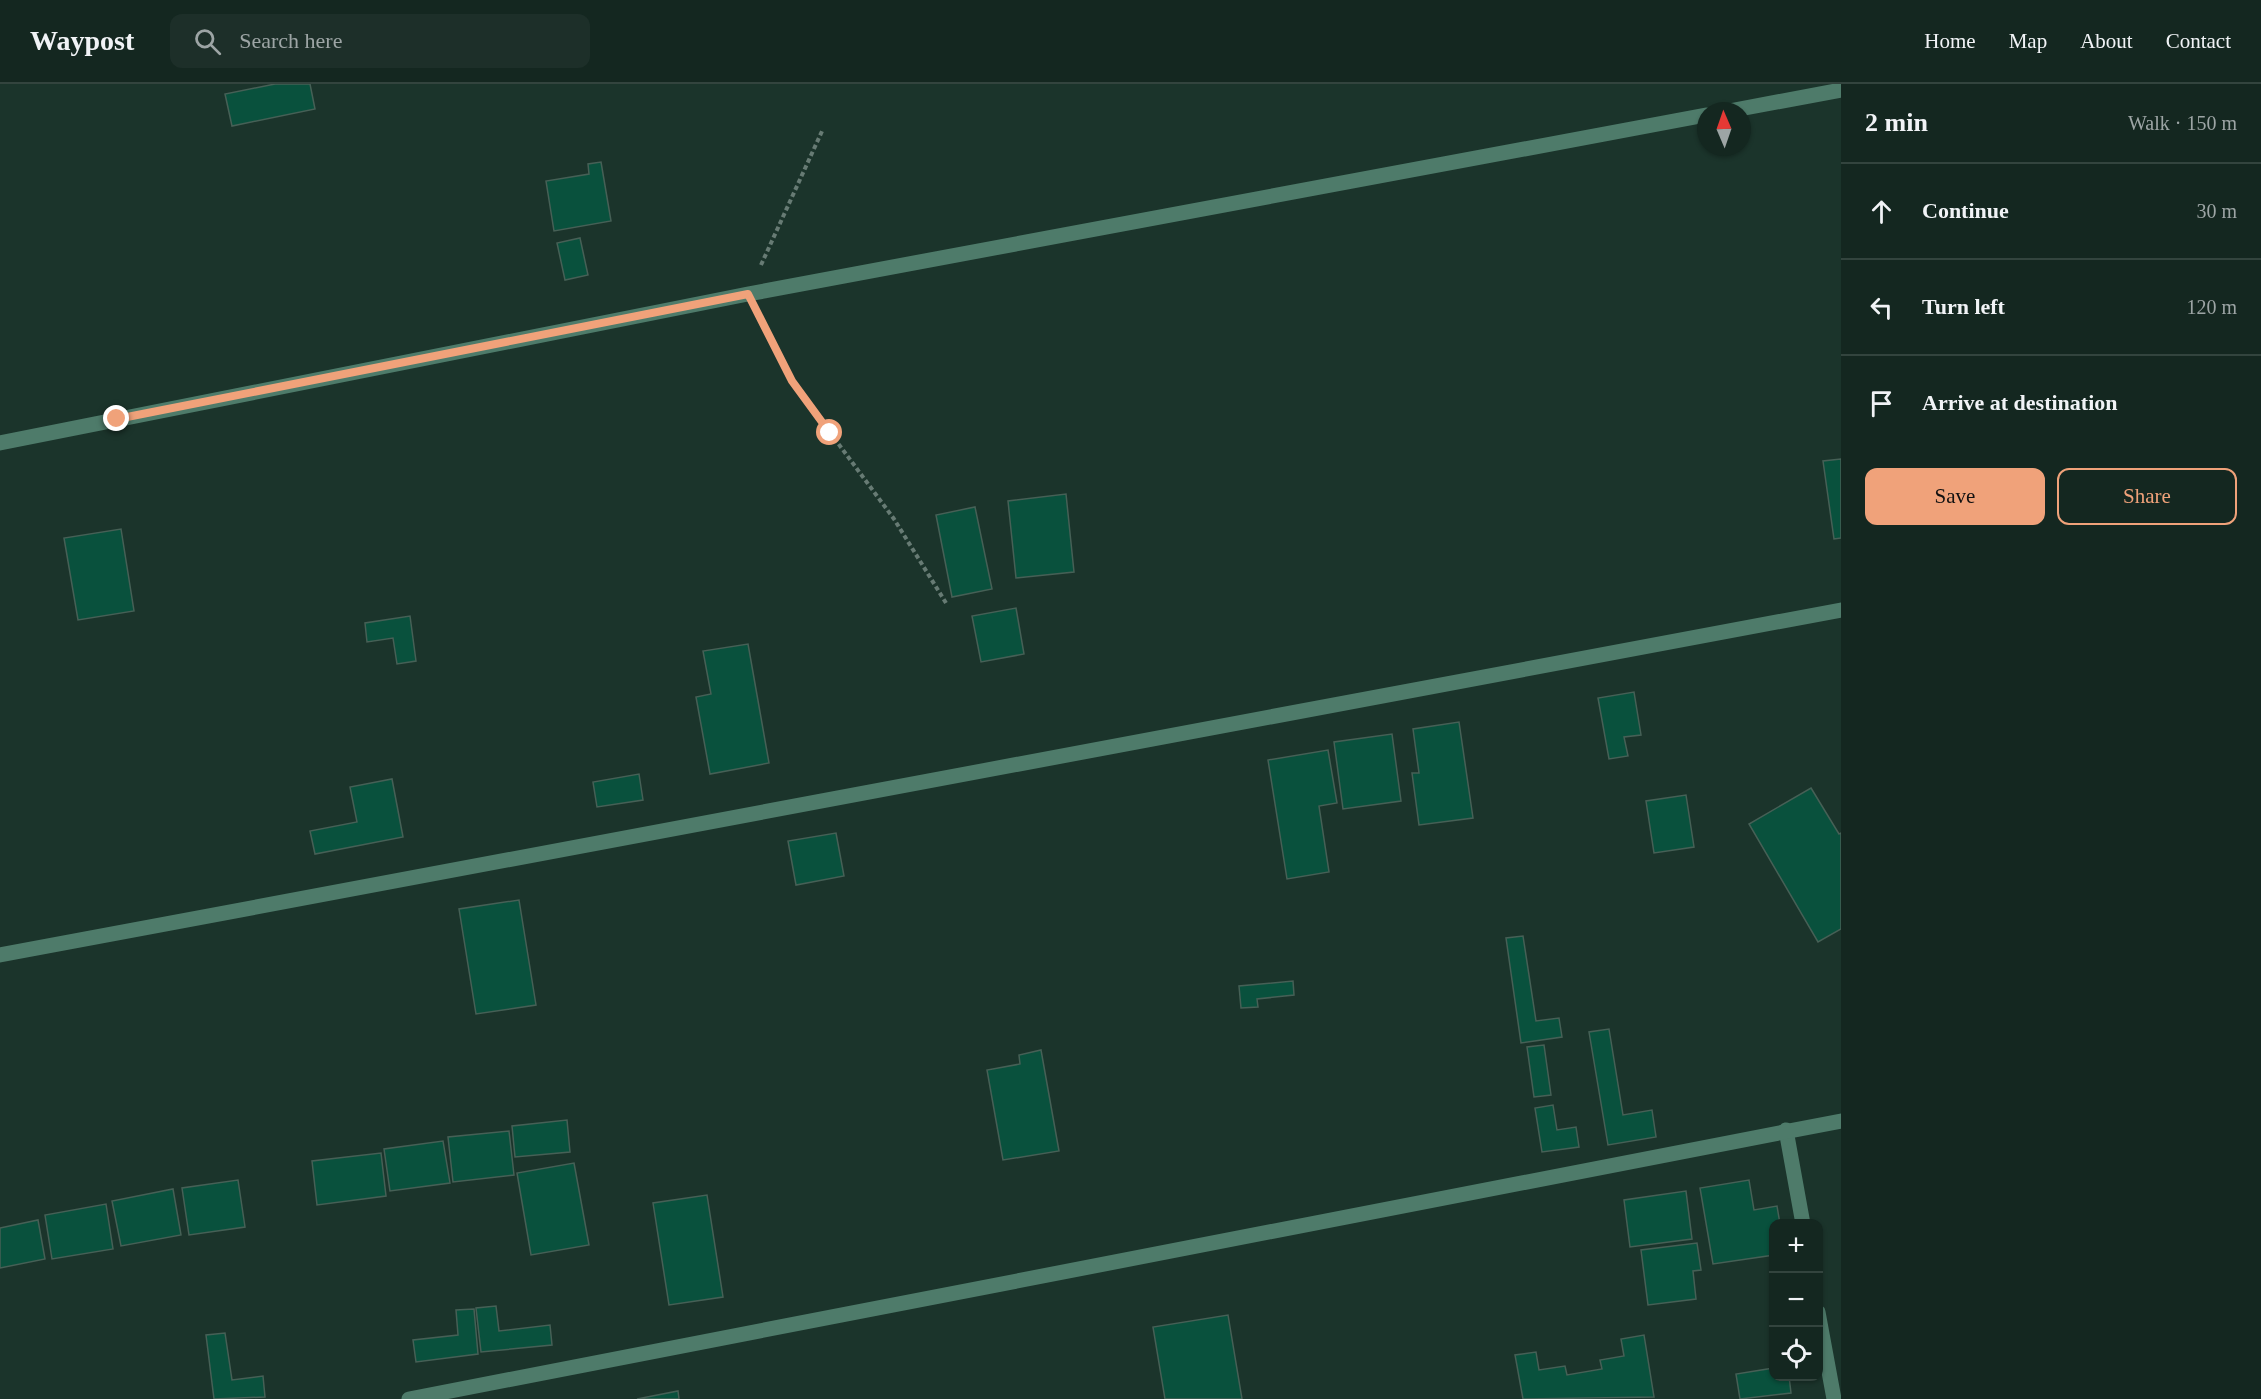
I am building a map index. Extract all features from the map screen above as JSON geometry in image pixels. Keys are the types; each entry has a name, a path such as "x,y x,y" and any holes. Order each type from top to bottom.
{"street":[{"path":"1751,107 1841,90"},
{"path":"0,443 748,294 1697,117"},
{"path":"0,955 1841,610"},
{"path":"409,1399 1841,1121"},
{"path":"1786,1130 1802,1219"},
{"path":"1821,1327 1834,1399"}],"path":[{"path":"823,129 748,294 792,381 894,519 946,603"}],"building":[{"path":"275,84 310,84 315,109 232,126 225,94"},
{"path":"601,162 611,221 554,231 546,181 589,174 588,164"},
{"path":"580,238 588,275 565,280 557,243"},
{"path":"1841,459 1841,538 1834,539 1823,461"},
{"path":"1066,494 1074,572 1016,578 1008,501"},
{"path":"975,507 992,589 952,597 936,515"},
{"path":"121,529 134,611 78,620 64,538"},
{"path":"1016,608 1024,654 981,662 972,616"},
{"path":"410,616 416,661 397,664 393,638 367,642 365,623"},
{"path":"748,644 769,763 710,774 696,697 711,694 703,651"},
{"path":"1634,692 1641,735 1624,737 1628,756 1609,759 1598,698"},
{"path":"1459,722 1473,818 1419,825 1412,773 1419,773 1413,729"},
{"path":"1392,734 1401,801 1343,809 1334,742"},
{"path":"1328,750 1337,803 1319,806 1329,872 1287,879 1268,760"},
{"path":"639,774 643,800 597,807 593,782"},
{"path":"392,779 403,837 315,854 310,831 357,822 350,787"},
{"path":"1811,788 1839,834 1841,833 1841,929 1818,942 1749,824"},
{"path":"1686,795 1694,847 1654,853 1646,801"},
{"path":"836,833 844,876 796,885 788,841"},
{"path":"519,900 536,1005 476,1014 459,909"},
{"path":"1523,936 1536,1021 1559,1018 1562,1037 1521,1043 1506,938"},
{"path":"1293,981 1294,995 1257,999 1258,1007 1241,1008 1239,986"},
{"path":"1609,1029 1623,1115 1652,1110 1656,1137 1608,1145 1589,1032"},
{"path":"1544,1045 1551,1095 1534,1097 1527,1047"},
{"path":"1041,1050 1059,1151 1003,1160 987,1070 1020,1064 1019,1055"},
{"path":"1553,1105 1557,1130 1576,1127 1579,1147 1542,1152 1535,1108"},
{"path":"567,1120 570,1152 515,1157 512,1126"},
{"path":"509,1131 514,1175 453,1182 448,1137"},
{"path":"443,1141 450,1183 390,1191 384,1149"},
{"path":"381,1153 386,1196 317,1205 312,1161"},
{"path":"574,1163 589,1245 531,1255 517,1173"},
{"path":"238,1180 245,1227 189,1235 182,1188"},
{"path":"1749,1180 1754,1210 1777,1206 1779,1219 1769,1219 1769,1256 1713,1264 1700,1188"},
{"path":"173,1189 181,1235 121,1246 112,1201"},
{"path":"1686,1191 1692,1239 1630,1247 1624,1200"},
{"path":"707,1195 723,1297 669,1305 653,1203"},
{"path":"106,1204 113,1249 52,1259 45,1215"},
{"path":"38,1220 45,1259 0,1268 0,1228"},
{"path":"1697,1243 1701,1270 1693,1271 1696,1299 1648,1305 1641,1250"},
{"path":"496,1306 499,1331 550,1325 552,1345 481,1352 476,1308"},
{"path":"474,1309 478,1354 416,1362 413,1340 458,1335 456,1310"},
{"path":"1228,1315 1242,1399 1165,1399 1153,1327"},
{"path":"225,1333 232,1380 263,1376 265,1397 214,1399 206,1335"},
{"path":"1644,1335 1654,1397 1523,1399 1515,1355 1536,1352 1539,1370 1565,1366 1567,1375 1602,1369 1600,1360 1624,1356 1621,1339"},
{"path":"1769,1369 1769,1381 1790,1381 1791,1393 1740,1399 1736,1374"},
{"path":"678,1391 679,1399 637,1399"}],"route":[{"path":"117,419 748,294 792,381 830,433"}]}
